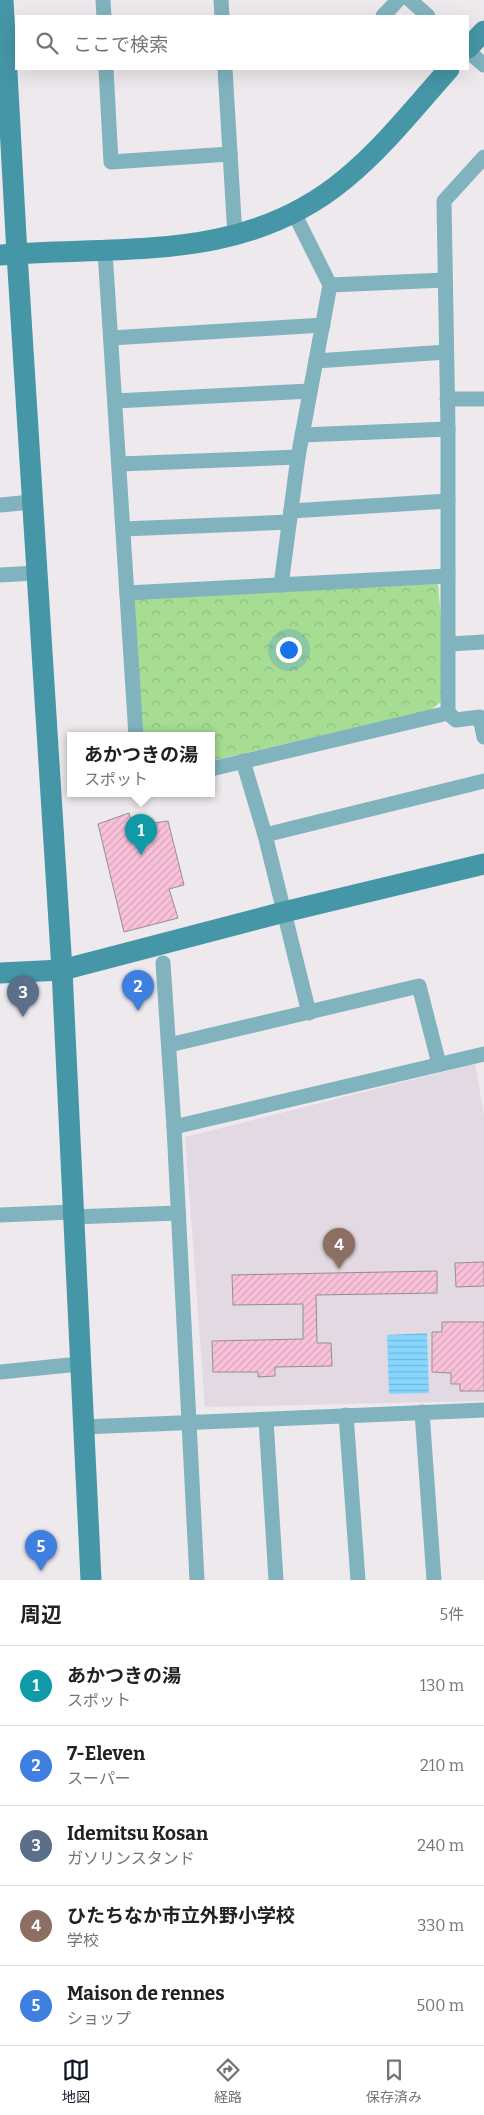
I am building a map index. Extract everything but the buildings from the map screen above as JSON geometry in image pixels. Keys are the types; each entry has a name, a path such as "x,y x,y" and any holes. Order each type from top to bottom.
{"street":[{"path":"3,0 12,65 8,254 32,502 62,970 90,1580"},
{"path":"103,0 104,15"},
{"path":"221,0 222,15"},
{"path":"384,15 398,0"},
{"path":"410,0 427,15"},
{"path":"469,49 484,31"},
{"path":"469,51 484,65"},
{"path":"106,70 111,162 230,154"},
{"path":"225,70 235,236"},
{"path":"8,254 183,246 235,236 258,229 316,201 352,173 372,155 448,70"},
{"path":"484,157 444,201 448,429 448,713 456,720 480,717 484,737"},
{"path":"281,585 298,457 330,285 294,213"},
{"path":"105,251 136,732"},
{"path":"330,285 445,280"},
{"path":"111,338 323,325"},
{"path":"316,361 446,352"},
{"path":"115,401 310,391"},
{"path":"447,399 484,399"},
{"path":"302,435 448,429"},
{"path":"118,464 298,457"},
{"path":"0,505 32,502"},
{"path":"123,529 448,502"},
{"path":"0,575 36,573"},
{"path":"127,594 448,576"},
{"path":"449,644 484,642"},
{"path":"215,768 448,713"},
{"path":"243,761 265,835 309,1013"},
{"path":"265,835 484,781"},
{"path":"0,973 62,970 284,912 484,864"},
{"path":"163,964 174,1127 197,1580"},
{"path":"169,1045 419,986 440,1064"},
{"path":"174,1127 484,1054"},
{"path":"0,1215 178,1214"},
{"path":"0,1372 79,1364"},
{"path":"83,1427 484,1410"},
{"path":"422,1412 434,1580"},
{"path":"346,1415 358,1580"},
{"path":"266,1420 276,1580"}],"shaded area":[{"path":"475,1064 484,1115 484,1401 205,1407 185,1137"}],"green space":[{"path":"438,584 443,641 443,700 431,710 215,760 215,732 143,732 134,597"}],"water":[{"path":"427,1333 429,1393 389,1394 387,1335"}],"place":[{"name":"あかつきの湯","path":"141,855"},
{"name":"7-Eleven","path":"138,1011"},
{"name":"Idemitsu Kosan","path":"23,1017"},
{"name":"ひたちなか市立外野小学校","path":"339,1269"},
{"name":"Maison de rennes","path":"41,1571"}]}
